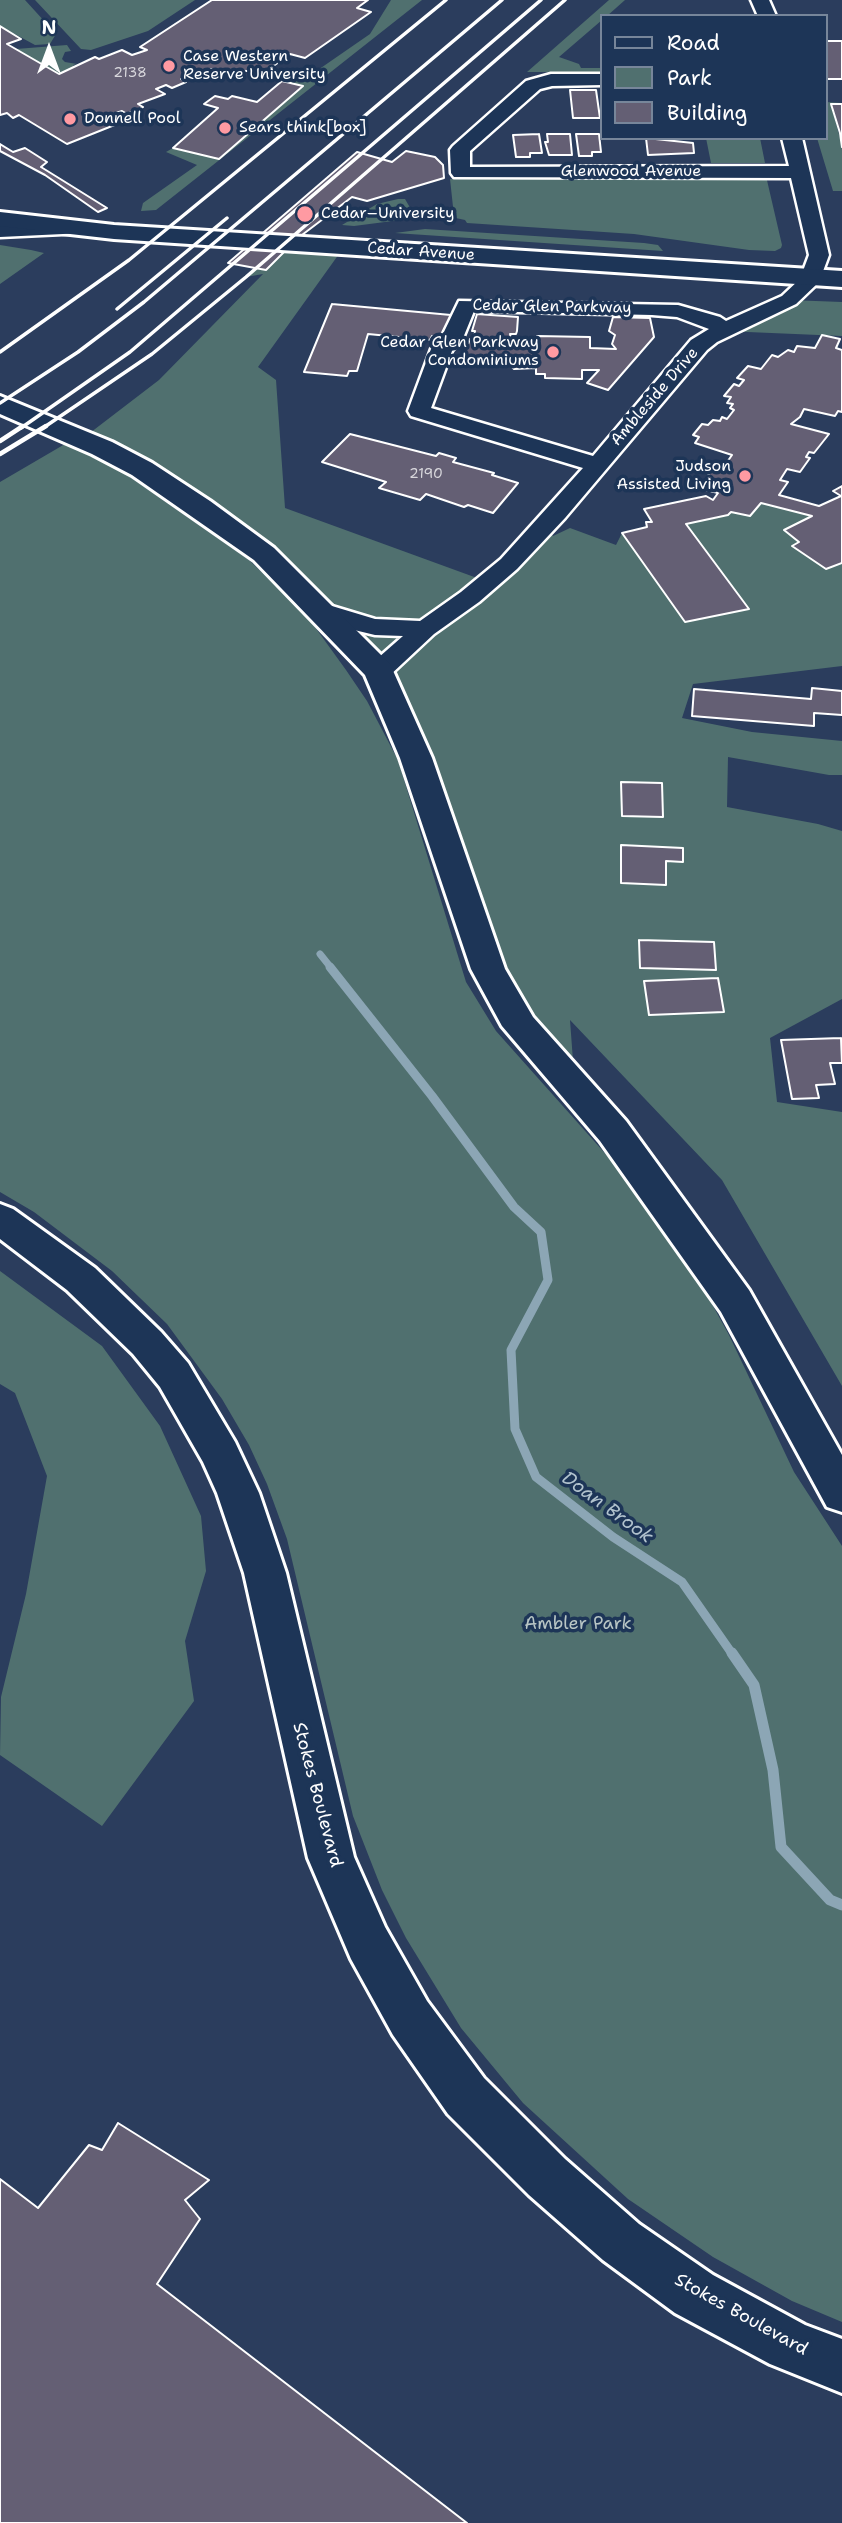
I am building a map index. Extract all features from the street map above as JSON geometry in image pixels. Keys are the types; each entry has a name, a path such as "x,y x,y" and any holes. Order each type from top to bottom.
{"main road":[{"path":"0,219 77,229"},
{"name":"Cedar Avenue","path":"77,229 815,266 842,279"},
{"path":"0,404 70,433 154,477 200,506 264,554 379,671 416,758 488,970 513,1015 614,1131 735,1301 842,1494"},
{"name":"Stokes Boulevard","path":"0,1219 81,1279 147,1343 174,1375 220,1454 238,1493 265,1573 331,1858 368,1943 410,2018 466,2096 547,2178 621,2242 695,2294 789,2345 842,2366"}],"street":[{"name":"Glenwood Avenue","path":"600,80 542,81 533,85 460,149 461,173 800,172"},
{"path":"792,140 815,266"},
{"name":"Cedar Avenue","path":"0,231 77,229"},
{"name":"Ambleside Drive","path":"379,671 425,629 470,597 509,564 557,513 699,345 789,300 815,266"},
{"name":"Cedar Glen Parkway","path":"597,465 419,411 442,349 452,338 466,305 652,309 713,321 724,331"},
{"path":"321,610 355,623 375,627 425,629"}],"green space":[{"path":"0,0 25,0 56,34 50,44 35,45 0,26"},
{"path":"35,0 195,0 148,31 91,50 81,49"},
{"path":"391,0 422,0 156,210 141,211 143,203 197,165 166,152 173,148 219,159 302,86 261,76 265,72 315,72 370,34"},
{"path":"609,0 625,0 609,14 600,14 600,22 559,57 579,64 581,68 600,68 600,72 527,72"},
{"path":"67,45 71,51 65,52 62,59 77,64 73,65 76,68 59,74 16,49"},
{"path":"828,102 842,103 831,105 842,145 842,191 833,191 818,140 828,140"},
{"path":"706,140 760,140 765,163 711,163"},
{"path":"766,176 782,245 775,251 749,250 634,234 467,223 465,220 451,217 454,216 450,179"},
{"path":"405,199 416,218 354,226 342,225 377,204"},
{"path":"425,229 644,243 658,245 663,251 395,233"},
{"path":"285,243 344,247 258,367 276,380 285,508 488,582 545,526 553,536 570,528 616,545 622,533 685,622 749,609 686,524 731,512 750,516 761,503 812,516 785,530 799,542 792,546 826,568 842,563 842,666 693,684 682,718 752,732 842,741 842,775 728,757 727,807 842,831 842,999 770,1038 777,1102 842,1112 842,1386 722,1180 570,1020 575,1088 520,1026 379,671 264,554 82,439 159,380 263,274 246,277"},
{"path":"0,245 31,250 44,253 0,284"},
{"path":"789,300 842,302 842,336 724,331"},
{"name":"Ambler Park","path":"65,444 117,468 249,560 307,616 346,670 367,701 398,760 466,982 496,1031 668,1224 729,1335 794,1472 842,1546 842,2322 792,2301 713,2257 628,2199 523,2103 461,2028 406,1938 382,1890 353,1816 287,1539 249,1445 222,1399 167,1324 112,1271 34,1212 0,1192 0,482"},
{"path":"0,1271 102,1346 160,1426 201,1516 206,1571 185,1641 194,1701 102,1826 0,1755 1,1697 26,1594 47,1476 15,1393 0,1384"}],"building":[{"path":"212,0 368,0 357,8 371,12 305,58 290,54 265,72 210,69 181,79 186,82 172,88 166,85 156,89 165,94 138,104 143,107 127,114 122,111 104,117 117,124 67,144 19,115 13,118 7,113 0,115 0,26 21,39 7,44 59,74 95,57 99,59 122,50 132,55 147,50 140,47"},
{"path":"828,41 842,41 842,79 828,79"},
{"name":"Sears think[box]","path":"282,81 303,86 219,159 173,148 218,108 204,104 215,96 228,99 232,96 257,102"},
{"path":"570,90 596,90 600,118 573,118"},
{"path":"831,104 842,104 842,147 840,133"},
{"path":"539,134 542,153 530,153 530,157 516,157 513,135"},
{"path":"547,134 570,134 572,155 549,155 545,142 548,142"},
{"path":"576,134 599,134 601,152 592,152 592,156 579,156"},
{"path":"646,140 693,143 694,153 648,155"},
{"path":"0,144 13,152 25,148 47,162 41,167 107,208 98,212 45,175 0,151"},
{"path":"406,151 435,157 443,165 444,178 367,201 352,197 298,238 266,270 228,263 357,152 392,162"},
{"path":"332,304 451,315 442,337 432,336 430,340 368,334 357,371 349,371 347,376 304,372"},
{"name":"Cedar Glen Parkway Condominiums","path":"477,314 518,317 517,331 516,334 510,334 512,343 509,345 537,346 537,336 590,337 590,348 616,349 612,344 615,335 609,331 613,317 650,318 654,337 608,390 587,383 599,370 582,370 582,379 545,378 545,374 536,374 536,368 514,369 510,365 499,364 486,357 464,355 470,339 474,339 475,331 472,331"},
{"name":"Judson Assisted Living","path":"822,335 840,339 836,348 842,350 842,412 838,411 835,416 804,409 800,417 791,424 829,434 814,453 809,452 806,457 810,458 800,472 787,469 780,480 788,482 779,495 819,506 841,496 833,491 842,486 842,563 826,569 792,546 799,542 784,530 812,516 761,503 750,516 731,512 728,515 686,524 749,609 685,622 622,533 647,527 646,522 652,522 644,509 706,496 713,500 718,493 702,489 714,463 725,465 732,455 695,443 699,437 693,435 702,424 708,425 713,420 720,421 722,417 727,419 734,410 730,408 733,404 727,403 731,397 724,396 734,384 739,386 744,380 737,378 748,366 761,369 772,355 778,357 788,350 794,352 797,346 815,348"},
{"path":"350,434 436,456 439,453 456,458 453,462 494,473 492,475 518,483 493,513 468,505 464,507 426,494 420,500 379,488 386,482 322,462"},
{"path":"812,688 842,691 842,715 814,713 814,726 692,716 694,689 811,699"},
{"path":"621,782 662,783 663,817 622,816"},
{"path":"621,845 683,848 683,862 666,861 666,885 621,883"},
{"path":"639,940 714,942 716,970 640,968"},
{"path":"718,978 724,1012 649,1015 644,981"},
{"path":"841,1038 842,1063 830,1063 835,1084 816,1085 819,1098 792,1099 781,1040"},
{"path":"118,2123 209,2180 185,2200 200,2219 157,2284 467,2523 0,2523 0,2179 38,2208 89,2145 102,2150"}],"waterway":[{"name":"Doan Brook","path":"320,954 332,969"},
{"name":"Doan Brook","path":"330,967 432,1096 514,1207 541,1232 548,1280 511,1350 515,1429 536,1477 613,1537 682,1582 733,1655"},
{"name":"Doan Brook","path":"732,1653 754,1685 773,1770 781,1847 830,1900 842,1905"}],"railway":[{"path":"0,352 129,260 446,0"},
{"path":"0,403 78,352 144,302 502,0"},
{"path":"21,428 130,352 541,0"},
{"path":"45,426 152,354 246,277 565,0"},
{"path":"117,309 227,218"},
{"path":"0,441 23,426"},
{"path":"0,454 45,426"}],"place":[{"name":"Case Western Reserve University","path":"169,66"},
{"name":"Donnell Pool","path":"70,119"},
{"name":"Sears think[box]","path":"225,128"},
{"name":"Cedar–University","path":"305,214"},
{"name":"Cedar Glen Parkway Condominiums","path":"553,352"},
{"name":"Judson Assisted Living","path":"745,476"}]}
